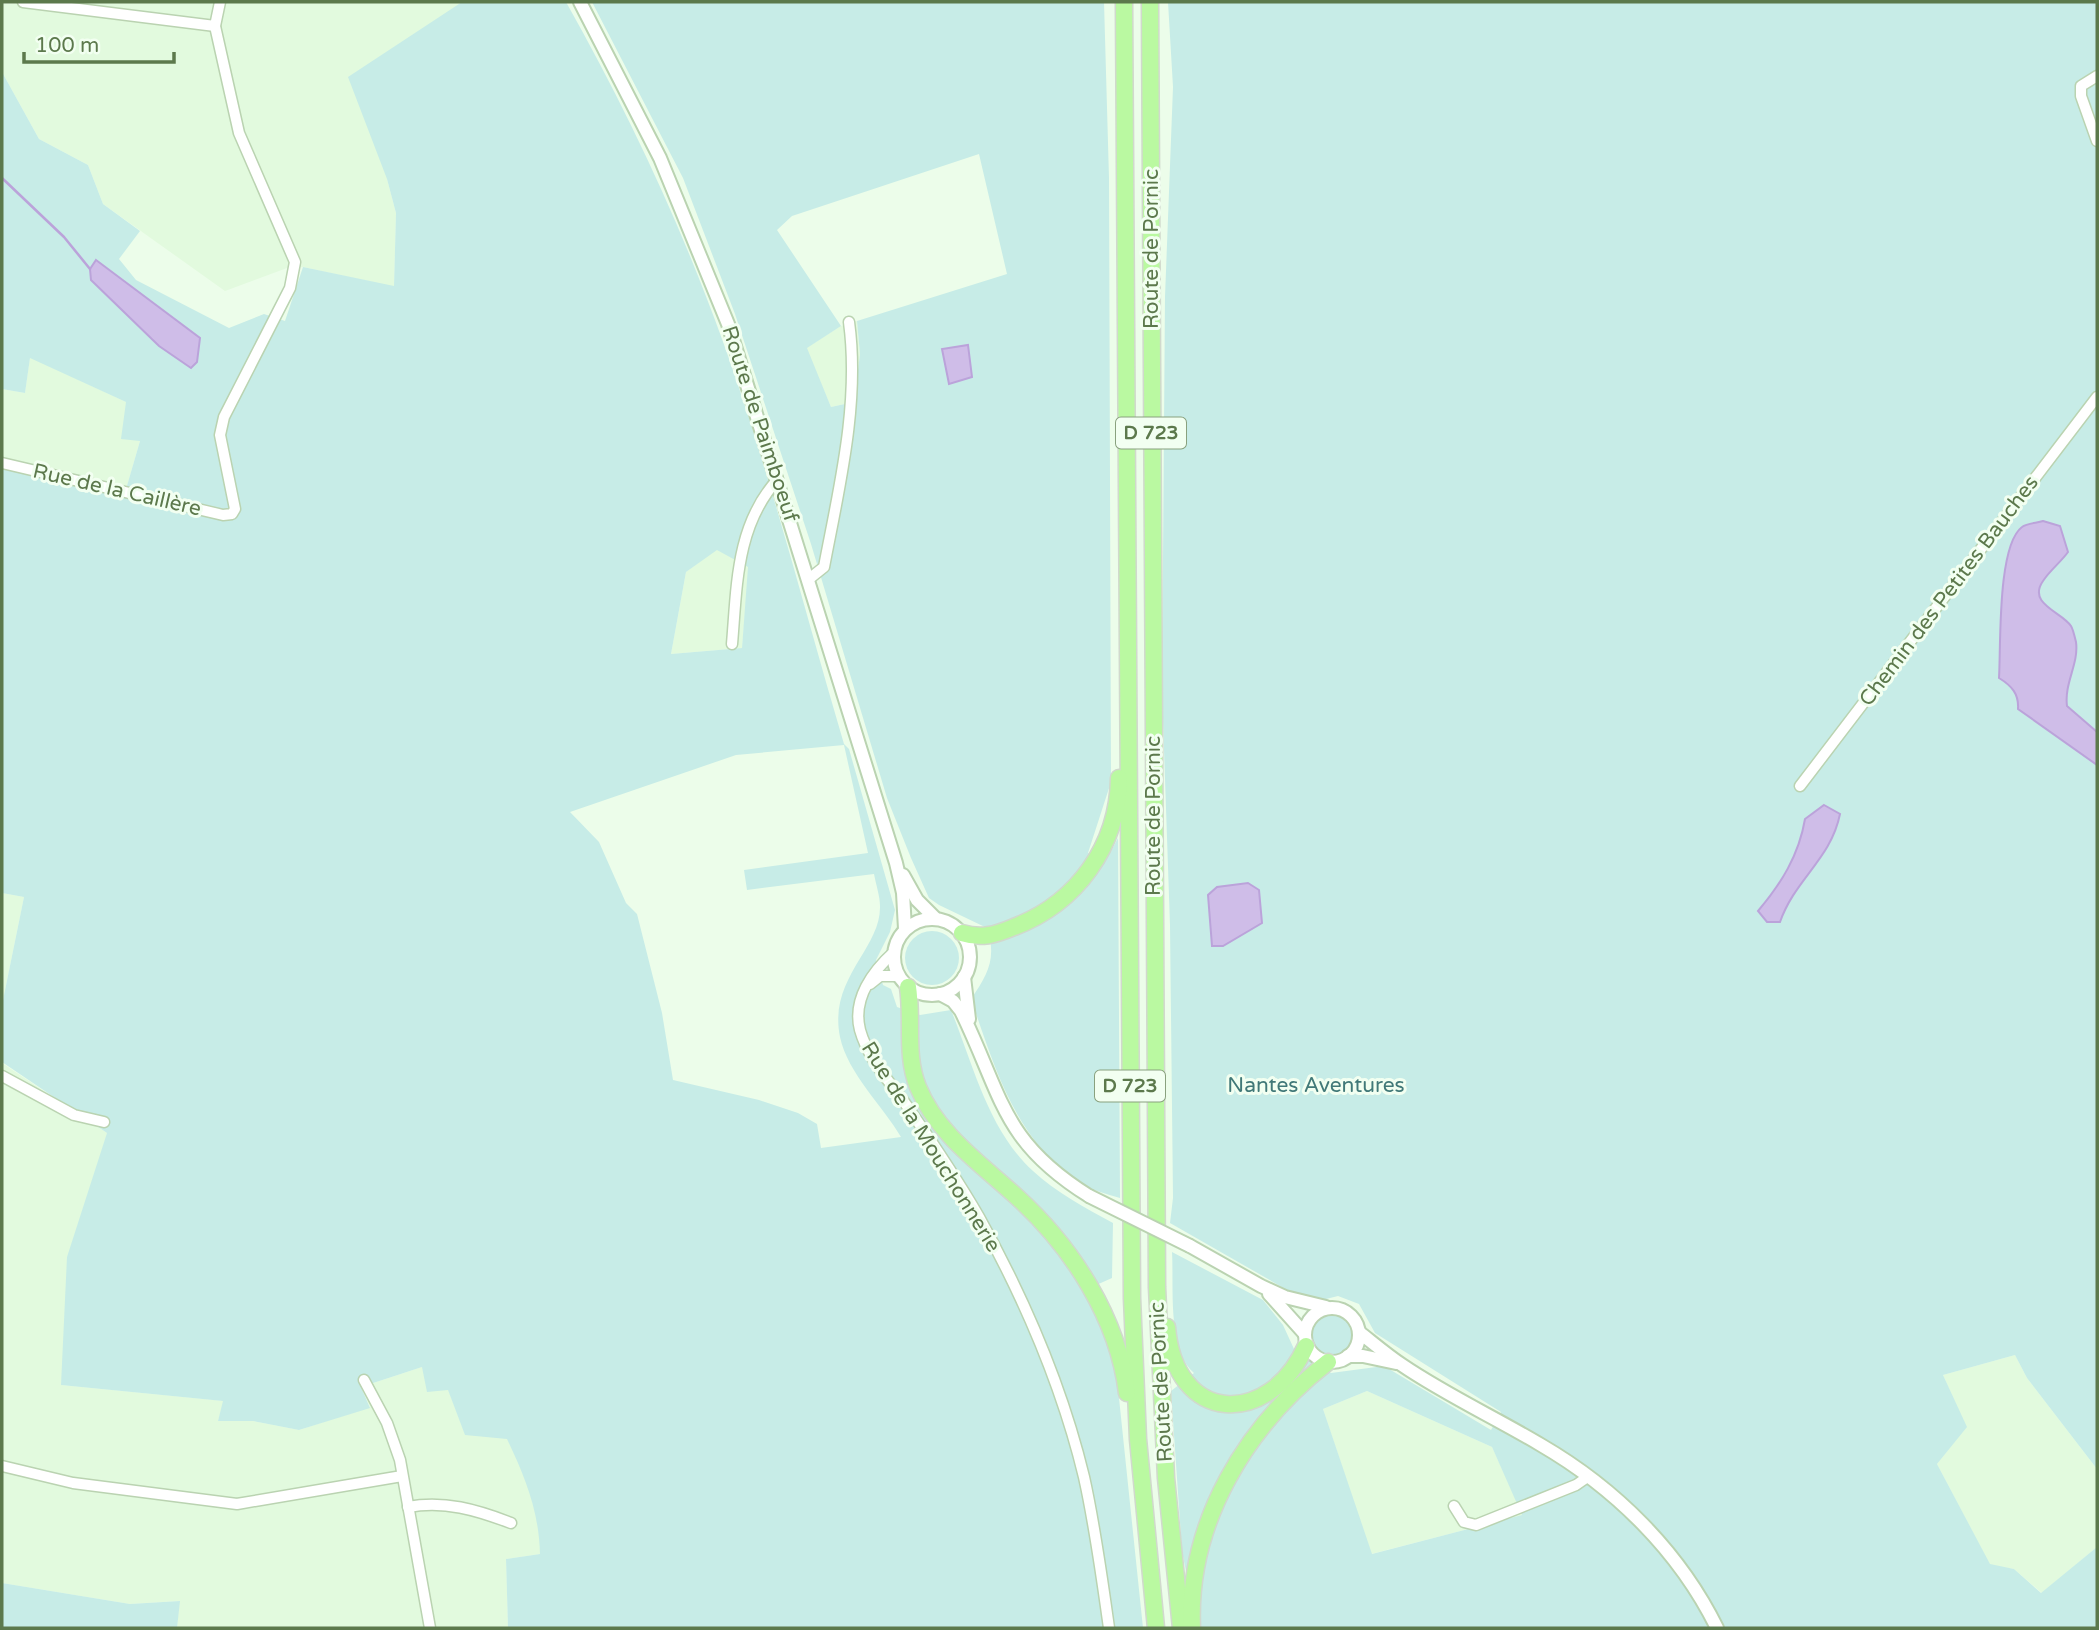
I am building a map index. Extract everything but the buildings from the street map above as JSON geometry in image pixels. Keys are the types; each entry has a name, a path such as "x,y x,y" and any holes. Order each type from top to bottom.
{"highway":[{"name":"Route de Pornic","path":"1124,2 1130,1188 1138,1439 1156,1628"},
{"name":"Route de Pornic","path":"1150,2 1157,1244 1163,1438 1181,1628"},
{"path":"962,933 985,937 1016,927 1057,903 1079,886 1100,853 1109,832 1118,791 1119,756 1128,733"},
{"path":"904,981 911,1062 926,1103 950,1137 1037,1216 1078,1266 1098,1304 1120,1359 1128,1417 1138,1439"},
{"path":"1157,1244 1165,1268 1172,1359 1178,1373 1194,1392 1218,1404 1247,1403 1277,1387 1296,1368 1305,1339"},
{"path":"1192,1628 1194,1589 1202,1548 1223,1484 1265,1419 1302,1382 1328,1362"}],"street":[{"path":"23,2 215,26 220,2"},
{"name":"Route de Paimboeuf","path":"580,2 637,110 691,230 739,355 896,863 903,893 905,929"},
{"name":"Rue de la Caillère","path":"2,463 223,515 232,514 234,498 222,453 222,426 290,288 295,262 239,133 215,26"},
{"path":"2097,76 2081,86 2081,96 2097,141"},
{"path":"809,579 824,567 845,456 853,359 849,322"},
{"name":"Chemin des Petites Bauches","path":"1800,786 2097,397"},
{"path":"732,644 744,536 752,514 778,479"},
{"name":"Route de Paimboeuf","path":"896,863 917,900 936,919"},
{"path":"904,981 894,952 905,929 919,921 936,919 948,922 962,933 970,953 964,977 964,998 972,1034"},
{"name":"Rue de la Mouchonnerie","path":"894,952 872,973 857,1012 863,1038 873,1059 930,1139 978,1216 1011,1279 1042,1349 1084,1476 1109,1628"},
{"path":"867,986 880,976 904,981 923,994 940,994 954,988 964,977"},
{"path":"940,994 953,1001 972,1034 1000,1103 1017,1134 1046,1168 1089,1196 1261,1286 1285,1297 1348,1313 1359,1332 1402,1365 1543,1446 1589,1476 1659,1541 1688,1579 1717,1628"},
{"path":"2,1076 74,1115 104,1122"},
{"path":"1261,1286 1305,1339 1315,1357 1328,1362 1349,1356 1363,1356 1402,1365"},
{"path":"1305,1339 1309,1319 1327,1307"},
{"path":"1349,1356 1356,1348 1359,1332"},
{"path":"364,1380 387,1423 402,1476 430,1628"},
{"path":"2,1466 73,1483 237,1504 402,1476"},
{"path":"1454,1506 1464,1522 1476,1525 1576,1485 1589,1476"},
{"path":"408,1507 430,1503 448,1504 511,1523"}],"shaded area":[{"path":"462,2 387,179 396,213 394,287 303,267 287,268 225,291 103,204 88,165 39,139 2,72 2,4"},
{"path":"96,260 200,338 197,362 191,368 159,346 91,280 90,269"},
{"path":"857,321 860,354 854,402 831,407 806,348 841,326"},
{"path":"968,345 972,377 949,384 942,349"},
{"path":"30,357 126,402 140,441 124,496 2,468 2,389 25,393"},
{"path":"2043,521 2060,526 2068,552 2043,581 2039,596 2042,602 2071,626 2076,650 2067,706 2097,732 2097,765 2018,709 2014,691 1999,678 2002,598 2008,554 2022,527"},
{"path":"717,549 749,567 742,648 671,654 686,572"},
{"path":"1824,805 1840,814 1829,844 1794,893 1780,922 1767,922 1758,911 1788,868 1805,819"},
{"path":"1248,883 1259,890 1262,923 1223,946 1212,946 1208,895 1217,887"},
{"path":"2,893 24,897 2,1005"},
{"path":"2,1063 107,1133 61,1385 224,1401 218,1421 253,1421 299,1430 370,1407 361,1387 422,1367 448,1389 465,1434 507,1438 532,1491 540,1528 540,1554 506,1559 508,1628 177,1628 179,1601 130,1604 2,1583"},
{"path":"2015,1355 2027,1378 2097,1469 2097,1547 2042,1593 2014,1569 1990,1565 1937,1464 1966,1427 1943,1375"},
{"path":"1367,1391 1492,1447 1523,1515 1371,1554 1323,1409"}],"green space":[{"path":"462,2 566,2 605,74 642,148 692,261 746,408 895,910 890,932 876,960 883,985 891,989 897,1007 920,1015 951,1010 983,1095 1017,1155 1051,1186 1113,1223 1112,1278 1085,1290 1101,1322 1117,1379 1143,1628 508,1628 506,1559 540,1554 537,1523 530,1495 507,1439 465,1435 448,1390 427,1392 422,1367 361,1387 370,1408 299,1430 253,1421 218,1421 223,1401 61,1385 67,1257 107,1133 2,1062 2,1005 24,897 2,893 2,468 124,496 140,441 121,439 126,402 30,358 25,393 2,389 2,72 39,139 88,165 103,204 140,231 119,259 136,280 229,328 264,314 285,321 303,267 394,286 396,213 387,179 348,77","holes":["717,550 748,567 742,648 671,654 686,572","844,745 868,853 744,870 747,890 874,874 880,902 878,922 841,998 838,1016 840,1037 850,1064 901,1137 821,1148 817,1124 798,1113 759,1100 673,1080 662,1013 637,914 626,903 599,842 570,812 736,755"]},
{"path":"592,2 1104,2 1109,178 1111,782 1088,853 1106,860 1118,838 1120,1198 1083,1185 1057,1165 1023,1124 999,1076 971,999 982,982 991,957 987,928 929,898 911,858 887,798 811,544 735,314 683,178","holes":["979,154 1007,274 857,321 860,354 854,402 831,407 807,348 841,326 777,230 792,216"]},
{"name":"Nantes Aventures","path":"1168,2 2097,2 2097,1469 2027,1378 2015,1355 1943,1375 1967,1427 1937,1464 1990,1564 2014,1569 2041,1593 2097,1547 2097,1628 1197,1628 1182,1551 1171,1391 1194,1373 1185,1363 1176,1334 1172,1252 1263,1300 1283,1325 1294,1349 1331,1373 1384,1366 1491,1430 1501,1412 1375,1333 1359,1304 1338,1296 1310,1303 1170,1223 1173,1198 1170,925 1162,691 1165,297 1173,87","holes":["1367,1391 1492,1447 1522,1515 1372,1554 1323,1409"]},
{"path":"932,931 951,939 959,958 951,977 932,985 913,977 905,958 913,939"},
{"path":"1331,1314 1346,1320 1352,1335 1346,1350 1331,1356 1316,1350 1310,1335 1316,1320"},
{"path":"2,1583 130,1604 180,1601 177,1628 2,1628"}],"waterway":[{"path":"2,178 64,237 90,269"}]}
